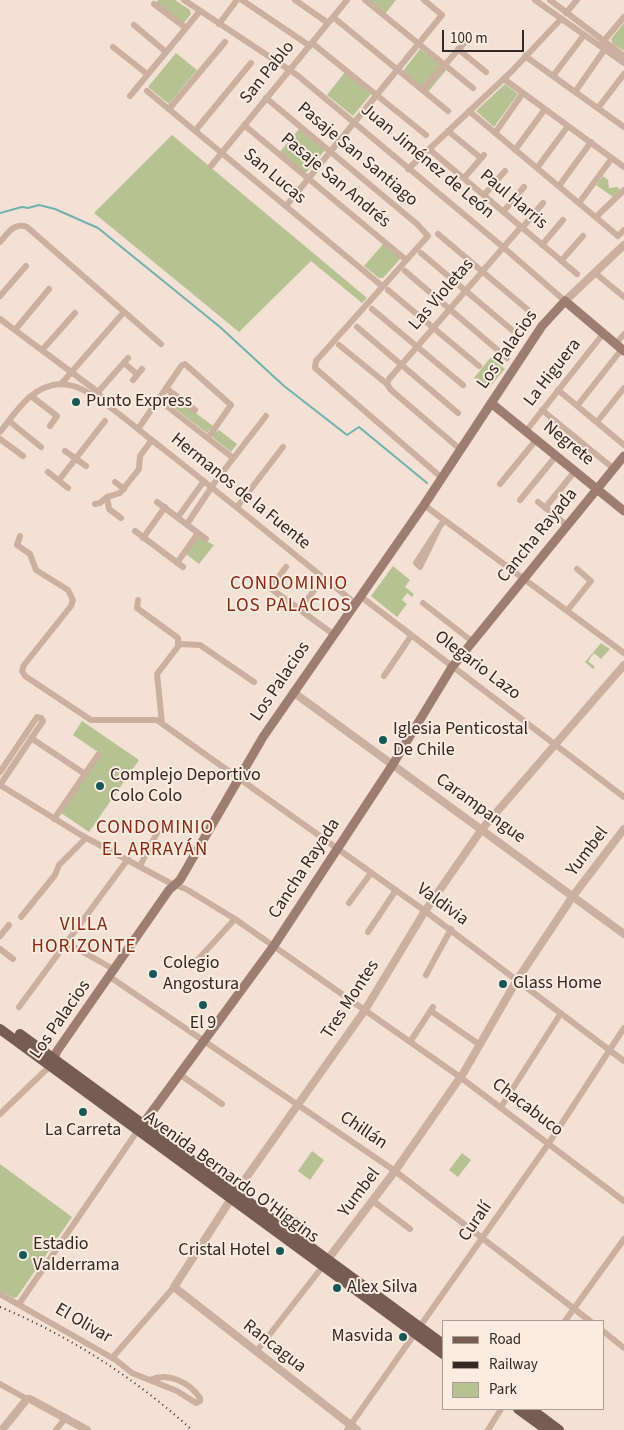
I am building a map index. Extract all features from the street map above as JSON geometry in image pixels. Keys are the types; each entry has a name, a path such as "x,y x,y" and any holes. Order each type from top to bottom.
{"main road":[{"name":"Juan Jiménez de León","path":"565,301 621,348"},
{"name":"Los Palacios","path":"52,1061 169,890 176,885 238,779 293,692 424,506 531,340 565,301"},
{"name":"Negrete","path":"491,402 624,511"},
{"name":"Cancha Rayada","path":"141,1127 274,947 393,764 452,667 624,456"},
{"name":"Avenida Bernardo O'Higgins","path":"0,1022 418,1331 442,1353"},
{"name":"Avenida Bernardo O'Higgins","path":"0,1029 52,1061"},
{"name":"Avenida Bernardo O'Higgins","path":"418,1331 442,1343"},
{"path":"519,1410 547,1430"},
{"path":"532,1410 559,1430"}],"street":[{"name":"Juan Jiménez de León","path":"184,0 288,71 297,75 565,301"},
{"path":"219,24 237,0"},
{"path":"242,0 311,44 426,135"},
{"path":"295,0 331,20 398,70 448,111"},
{"name":"San Pablo","path":"211,166 347,0"},
{"path":"365,0 473,88"},
{"path":"286,206 442,16 424,0"},
{"path":"535,0 584,35 624,56"},
{"path":"550,0 624,63"},
{"path":"566,13 577,0"},
{"path":"154,4 186,28"},
{"path":"130,96 200,11"},
{"path":"575,92 603,45 624,17"},
{"path":"408,169 504,79 561,19"},
{"path":"134,25 166,52"},
{"path":"553,76 584,35"},
{"path":"422,90 468,39"},
{"path":"169,109 225,42"},
{"path":"113,47 147,74"},
{"path":"458,49 486,72"},
{"path":"525,56 623,124"},
{"path":"196,131 251,63"},
{"path":"598,108 624,74"},
{"path":"504,79 624,167"},
{"name":"San Lucas","path":"147,91 479,366"},
{"path":"495,132 523,93"},
{"name":"Pasaje San Santiago","path":"266,98 417,224 428,236 406,259"},
{"path":"515,150 545,109"},
{"path":"469,111 618,236 624,230"},
{"name":"Pasaje San Andrés","path":"244,125 406,259"},
{"path":"537,168 568,126"},
{"path":"448,131 482,157 464,178"},
{"path":"559,186 590,142"},
{"name":"Paul Harris","path":"429,149 577,274"},
{"path":"579,203 612,158"},
{"path":"484,196 505,170"},
{"path":"503,212 524,187"},
{"path":"596,218 624,190"},
{"name":"Las Violetas","path":"387,384 401,365 482,271 544,203"},
{"path":"542,245 563,220"},
{"path":"0,242 12,227 18,225 27,227 160,344"},
{"path":"438,234 528,310"},
{"path":"561,261 583,236"},
{"name":"Los Palacios","path":"565,301 623,249"},
{"path":"421,253 512,330"},
{"path":"406,259 385,288 316,361 314,368 442,478"},
{"path":"0,296 26,266"},
{"path":"404,271 507,358"},
{"path":"595,273 624,297"},
{"path":"15,330 49,289"},
{"path":"372,309 463,385"},
{"path":"60,384 124,312"},
{"path":"43,350 75,314"},
{"path":"0,319 98,392 106,404"},
{"path":"357,327 458,413"},
{"name":"La Higuera","path":"526,431 603,334"},
{"path":"577,406 621,348 624,334"},
{"path":"339,345 387,384 391,390 461,450"},
{"path":"98,392 126,360 140,372 132,380"},
{"path":"138,429 182,365 185,364 230,403 231,408 208,438"},
{"path":"0,432 31,396 46,387 60,384 82,390 106,404"},
{"path":"597,422 624,388"},
{"path":"167,389 195,410"},
{"path":"558,390 624,445"},
{"path":"31,396 57,416 50,426"},
{"path":"159,400 233,458"},
{"name":"Hermanos de la Fuente","path":"106,404 237,507 247,517 357,600"},
{"path":"58,480 113,410"},
{"path":"542,410 614,469"},
{"path":"186,524 233,458 266,416"},
{"path":"8,421 41,447"},
{"path":"0,438 23,456"},
{"path":"95,504 100,503 107,497 118,495 124,489 140,466 140,456 151,440"},
{"path":"500,484 536,440"},
{"path":"237,507 282,447"},
{"path":"65,451 86,466"},
{"path":"520,500 556,456"},
{"path":"133,460 140,466"},
{"path":"545,508 575,471"},
{"path":"48,472 68,488"},
{"path":"178,518 204,481"},
{"path":"115,482 124,489"},
{"path":"107,497 109,509 121,518"},
{"path":"157,502 206,539"},
{"path":"538,502 568,526"},
{"path":"424,506 624,653"},
{"path":"143,538 165,507"},
{"path":"438,530 420,567 416,562 444,520"},
{"path":"135,532 183,567"},
{"path":"176,562 198,533"},
{"path":"20,536 17,545 30,554 36,570 68,590 73,600 24,665 22,671 25,676 91,720 157,720 162,723"},
{"name":"Los Palacios","path":"286,567 270,588 333,634"},
{"path":"567,611 591,581 576,569"},
{"path":"300,610 315,589"},
{"path":"138,600 137,608 178,638 178,645 157,674 162,723"},
{"name":"Olegario Lazo","path":"357,600 411,636 624,797"},
{"path":"423,603 473,642"},
{"path":"384,676 411,636"},
{"path":"178,645 200,645 254,682"},
{"name":"Tres Montes","path":"112,1358 174,1287 234,1195 365,1010 425,911 482,829 624,665"},
{"name":"Carampangue","path":"293,692 624,934"},
{"path":"0,772 37,717 41,718 43,721 0,785"},
{"name":"Valdivia","path":"162,723 451,930 624,1061"},
{"path":"31,738 85,774"},
{"path":"54,819 98,754"},
{"name":"Chacabuco","path":"0,785 86,838 193,892 235,919 460,1077 624,1201"},
{"path":"140,866 163,821"},
{"name":"Yumbel","path":"256,1352 395,1171 460,1077 517,980 573,896 624,829"},
{"path":"20,917 55,875 59,865 86,838"},
{"path":"19,1007 128,859"},
{"path":"349,903 371,873"},
{"path":"368,932 396,890"},
{"path":"191,967 235,919"},
{"path":"0,936 9,925"},
{"path":"426,975 451,930"},
{"name":"Chillán","path":"66,943 112,974 203,1042 395,1171 589,1320"},
{"path":"0,948 13,959"},
{"path":"410,1042 432,1009 480,1045"},
{"path":"501,1107 562,1013"},
{"name":"Curalí","path":"352,1428 549,1143 608,1049 624,1028"},
{"name":"Los Palacios","path":"0,1114 52,1061"},
{"path":"179,1074 222,1104"},
{"name":"Cancha Rayada","path":"19,1304 141,1127"},
{"path":"373,1201 410,1229"},
{"path":"566,1320 624,1239"},
{"name":"Rancagua","path":"174,1287 352,1428"},
{"name":"El Olivar","path":"0,1294 112,1358 132,1372 196,1403 200,1401 193,1390 175,1378 160,1376 150,1380"},
{"path":"604,1332 624,1348"},
{"path":"0,1384 27,1399 37,1401 87,1430"},
{"path":"2,1430 27,1399"},
{"path":"488,1430 500,1410"},
{"path":"56,1430 66,1417"}],"green space":[{"path":"158,0 175,0 190,10 191,14 183,24 156,3"},
{"path":"367,0 396,0 385,14"},
{"path":"624,23 624,51 613,44 611,39"},
{"path":"420,49 447,69 428,92 403,71"},
{"path":"176,53 197,70 169,104 148,87"},
{"path":"345,72 371,94 353,116 327,95"},
{"path":"505,84 518,94 494,127 476,111"},
{"path":"299,129 325,150 305,174 279,153"},
{"path":"172,135 367,298 362,303 311,261 239,332 94,213"},
{"path":"603,176 608,180 609,188 617,187 620,189 613,197 596,185"},
{"path":"384,243 401,258 383,278 379,278 364,266"},
{"path":"491,357 505,369 487,390 474,378"},
{"path":"169,393 213,426 207,433 164,400"},
{"path":"219,430 237,444 231,452 213,438 213,434"},
{"path":"198,537 214,545 199,564 186,554"},
{"path":"393,566 410,580 405,587 414,594 412,597 407,593 402,600 407,604 397,617 371,596"},
{"path":"601,643 610,649 601,659 594,653 588,661 595,667 593,669 585,662"},
{"name":"Complejo Deportivo Colo Colo","path":"82,721 139,760 89,832 61,813 101,754 73,735"},
{"path":"312,1151 324,1160 310,1180 298,1171"},
{"path":"462,1153 471,1160 458,1177 449,1170"},
{"name":"Estadio Valderrama","path":"0,1164 72,1217 17,1297 14,1298 0,1291"}],"waterway":[{"path":"0,213 39,205 55,209 98,228 220,327 284,386 347,435 359,427 427,483"}],"railway":[{"path":"0,1307 52,1331 101,1360 148,1393 192,1430"}],"place":[{"name":"Punto Express","path":"76,402"},
{"name":"Iglesia Penticostal De Chile","path":"383,740"},
{"name":"Complejo Deportivo Colo Colo","path":"100,786"},
{"name":"Colegio Angostura","path":"153,974"},
{"name":"Glass Home","path":"503,984"},
{"name":"El 9","path":"203,1005"},
{"name":"La Carreta","path":"83,1112"},
{"name":"Cristal Hotel","path":"280,1251"},
{"name":"Estadio Valderrama","path":"23,1255"},
{"name":"Alex Silva","path":"337,1288"},
{"name":"Masvida","path":"403,1337"}],"district":[{"name":"CONDOMINIO LOS PALACIOS","path":"289,596"},
{"name":"CONDOMINIO EL ARRAYÁN","path":"155,840"},
{"name":"VILLA HORIZONTE","path":"84,937"}]}
